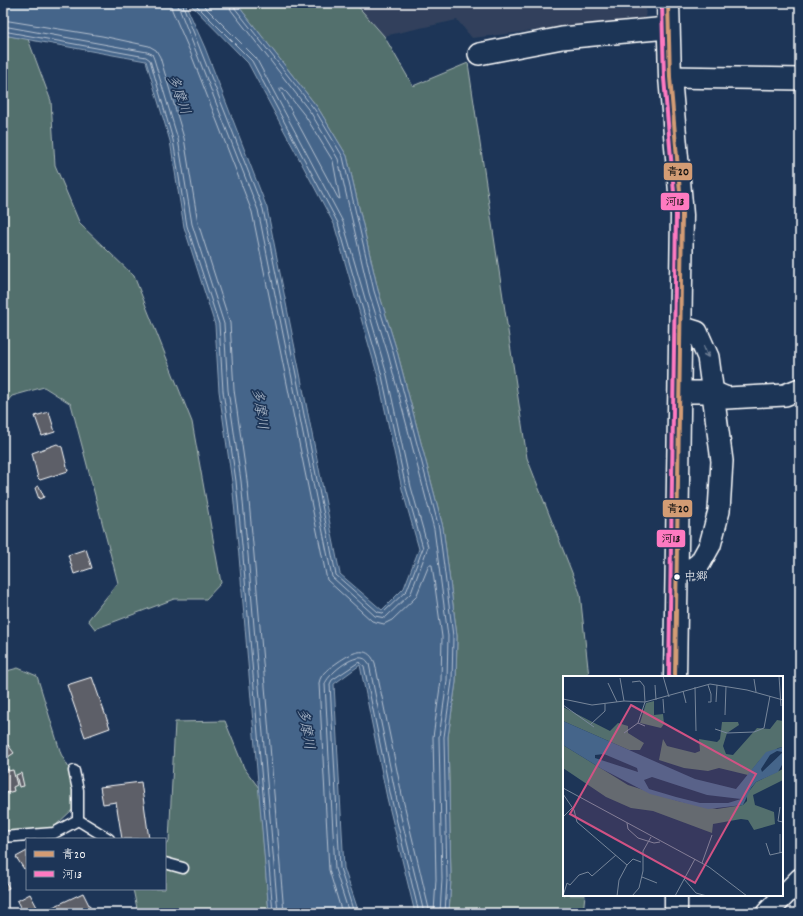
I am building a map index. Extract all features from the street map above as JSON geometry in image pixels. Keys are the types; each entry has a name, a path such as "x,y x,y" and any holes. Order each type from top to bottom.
{"highway":[{"path":"668,3 667,28 670,77 682,215 675,676"},
{"path":"676,896 676,913"}],"street":[{"path":"479,54 562,38 667,28"},
{"path":"670,77 800,79"},
{"path":"677,570 692,569 700,563 710,545 719,511 722,461 708,357 697,332 681,327"},
{"path":"680,392 713,392 727,398 785,395 800,389"},
{"path":"767,913 800,880"}],"lane":[{"path":"74,771 78,790 78,820"},
{"path":"3,837 54,833 78,820"},
{"path":"78,820 107,838"},
{"path":"166,862 183,868"}],"shaded area":[{"path":"355,3 646,3 646,9 645,18 472,38 457,20 384,36"}],"green space":[{"path":"236,3 355,3 384,36 413,86 468,63 527,458 580,593 589,676 563,676 563,896 585,896 583,913 449,913 451,879 448,737 456,682 457,636 443,527 397,351 378,290 347,156 318,108"},
{"path":"3,35 28,39 51,101 55,165 80,224 134,276 192,422 221,583 206,599 174,599 95,629 88,620 118,583 71,404 44,387 12,396 3,406"},
{"path":"18,668 37,676 61,754 70,770 76,789 73,809 54,827 44,830 3,833 3,672"},
{"path":"225,721 244,768 259,788 269,913 138,913 133,890 166,890 166,843 169,841 175,722"}],"water":[{"name":"多摩川","path":"3,3 185,3 205,48 267,208 340,574 382,610 404,588 419,549 402,489 378,377 334,224 248,63 189,3 236,3 318,108 347,156 378,290 397,351 443,527 457,636 456,682 448,737 451,879 449,913 415,913 387,798 360,665 334,684 344,868 359,913 269,913 239,556 232,482 219,391 215,325 184,227 170,141 146,61 3,35"}],"building":[{"path":"49,412 55,432 42,436 35,416"},
{"path":"57,444 62,447 68,471 40,480 38,478 32,453"},
{"path":"39,486 44,497 39,499 35,488"},
{"path":"86,549 92,568 74,574 68,555"},
{"path":"92,677 110,728 85,737 67,685"},
{"path":"8,745 14,753 8,757 3,749"},
{"path":"8,769 8,771 13,770 17,785 13,787 14,791 3,794 3,770"},
{"path":"21,773 24,786 19,787 16,775"},
{"path":"141,782 149,838 122,838 116,802 103,804 100,787"},
{"path":"26,852 26,868 24,869 16,857"},
{"path":"3,877 9,888 3,892"},
{"path":"83,893 93,913 40,913"},
{"path":"30,894 37,907 23,913 17,901"}],"transit line":[{"name":"河13","path":"662,3 664,78 676,215 669,676"},
{"name":"青20","path":"668,3 670,77 682,215 675,676"}],"place":[{"name":"中郷","path":"677,577"}]}
